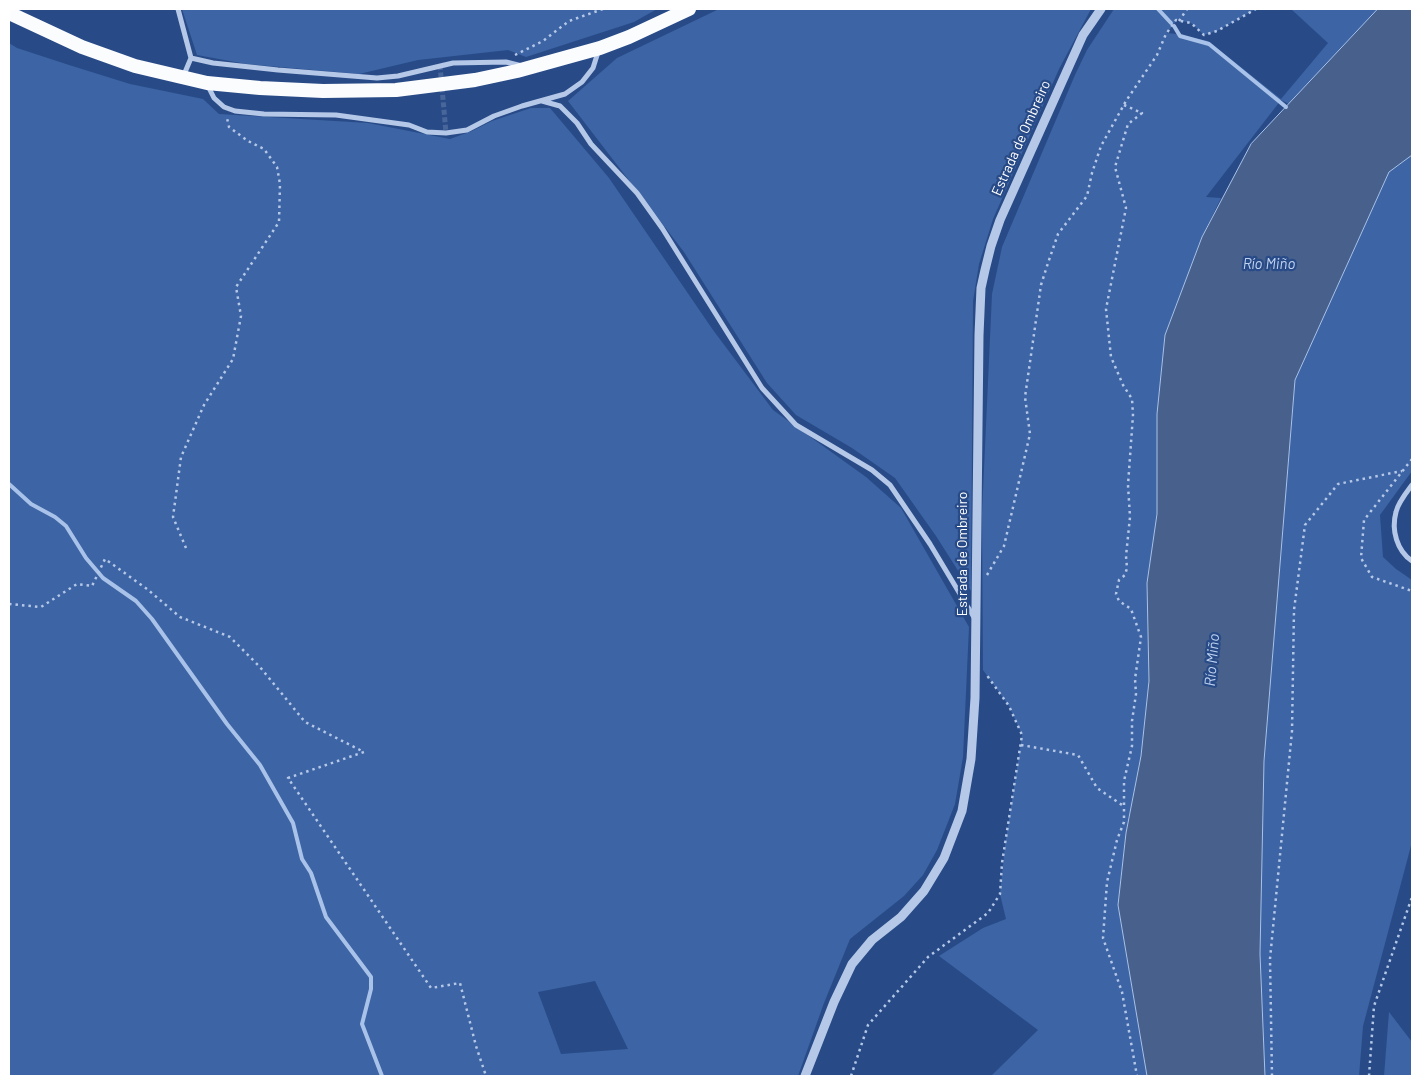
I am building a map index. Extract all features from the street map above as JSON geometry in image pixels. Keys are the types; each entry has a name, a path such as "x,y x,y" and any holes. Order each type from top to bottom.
{"highway":[{"path":"9,13 82,47 135,66 183,78 206,83 323,91 396,90 475,80 600,48 629,37 689,9"}],"street":[{"path":"178,9 190,58 183,78"},
{"name":"Estrada de Ombreiro","path":"804,1076 837,994 852,964 872,940 901,917 924,891 940,864 962,811 969,769 976,660 981,288 990,246 1000,220 1083,35 1101,9"},
{"path":"206,83 214,98 224,106 235,111 264,114 336,115 409,125 427,132 446,133 466,130 494,116 565,94 582,82 593,68 600,48"},
{"path":"190,58 222,64 377,78 398,76 453,63 506,62 530,67"},
{"path":"542,101 560,106 577,123 591,144 637,193 662,228 762,388 796,425 872,470 890,485 930,544 976,620"},
{"path":"1412,485 1406,492 1396,512 1394,536 1406,557 1412,561"}],"path":[{"path":"506,62 521,51 543,41 569,22 603,9"},
{"path":"1179,21 1187,9"},
{"path":"987,575 1004,546 1030,434 1025,397 1041,285 1058,234 1087,196 1101,146 1124,105 1157,55 1166,34 1176,20 1191,23 1204,35 1217,31 1256,9"},
{"path":"1124,105 1142,113 1128,124 1115,167 1126,208 1106,309 1111,357 1122,385 1132,399 1133,416 1128,485 1130,517 1126,556 1127,568 1125,575 1119,580 1116,594 1118,601 1131,609 1141,638 1135,679 1136,694 1132,720 1132,746 1124,781 1124,822 1117,840 1107,882 1103,938 1122,992 1137,1076"},
{"path":"186,548 173,516 182,457 204,404 233,359 241,316 236,287 279,222 280,184 277,167 264,149 248,141 229,127 224,106"},
{"path":"1412,459 1364,520 1361,558 1372,577 1412,591"},
{"path":"1272,1076 1270,958 1292,731 1294,610 1305,525 1338,484 1402,471"},
{"path":"9,604 41,607 77,584 92,586 105,559 147,589 180,617 230,637 260,667 305,722 364,752 288,778 431,988 460,982 476,1046 486,1076"},
{"path":"851,1076 868,1025 928,957 988,913 1000,894 1002,863 1022,735 1010,706 976,660"},
{"path":"1021,745 1078,755 1097,788 1125,806"},
{"path":"1369,1076 1374,1006 1412,896"}],"shaded area":[{"path":"182,9 657,9 634,22 526,57 508,50 418,60 359,74 246,64 197,55"},
{"path":"719,9 1091,9 1059,69 993,219 979,264 973,301 971,591 936,536 895,478 852,448 796,415 767,383 684,252 568,101 617,58"},
{"path":"1114,9 1256,9 1217,31 1204,35 1191,23 1177,20 1167,33 1208,41 1281,99 1328,43 1291,9 1378,9 1289,104 1281,100 1206,197 1221,198 1202,237 1165,335 1157,414 1157,514 1147,583 1149,681 1141,756 1126,833 1118,905 1147,1076 991,1076 1038,1030 939,956 983,928 1006,919 1000,894 1005,846 1022,735 1009,706 983,670 982,513 992,294 1002,247 1075,75 1087,50"},
{"path":"9,43 17,48 130,84 203,99 219,114 368,123 450,139 492,121 531,108 550,108 609,178 713,330 773,410 866,477 901,508 969,627 963,757 955,804 937,850 923,875 904,896 850,939 824,1003 798,1076 9,1076","holes":["595,981 628,1049 561,1054 538,992"]},
{"path":"1412,155 1412,471 1380,515 1383,557 1412,580 1412,842 1363,1026 1359,1076 1265,1076 1260,954 1264,761 1295,379 1389,172"},
{"path":"1389,1012 1412,1042 1412,1076 1384,1076"}],"water":[{"name":"Río Miño","path":"1378,9 1412,9 1412,155 1389,172 1295,380 1264,761 1260,954 1265,1076 1147,1076 1118,905 1126,833 1141,756 1149,681 1147,583 1157,514 1157,414 1165,335 1202,237 1251,144"}],"waterway":[{"path":"1158,9 1171,23"},
{"path":"1174,26 1180,36 1209,44 1286,107"},
{"path":"9,484 31,504 55,517 66,526 86,558 103,578 136,601 152,619 227,724 260,765 293,823 302,859 311,873 326,917 371,977 371,989 362,1024 382,1076"}],"tunnel":[{"path":"440,65 446,133"}]}
